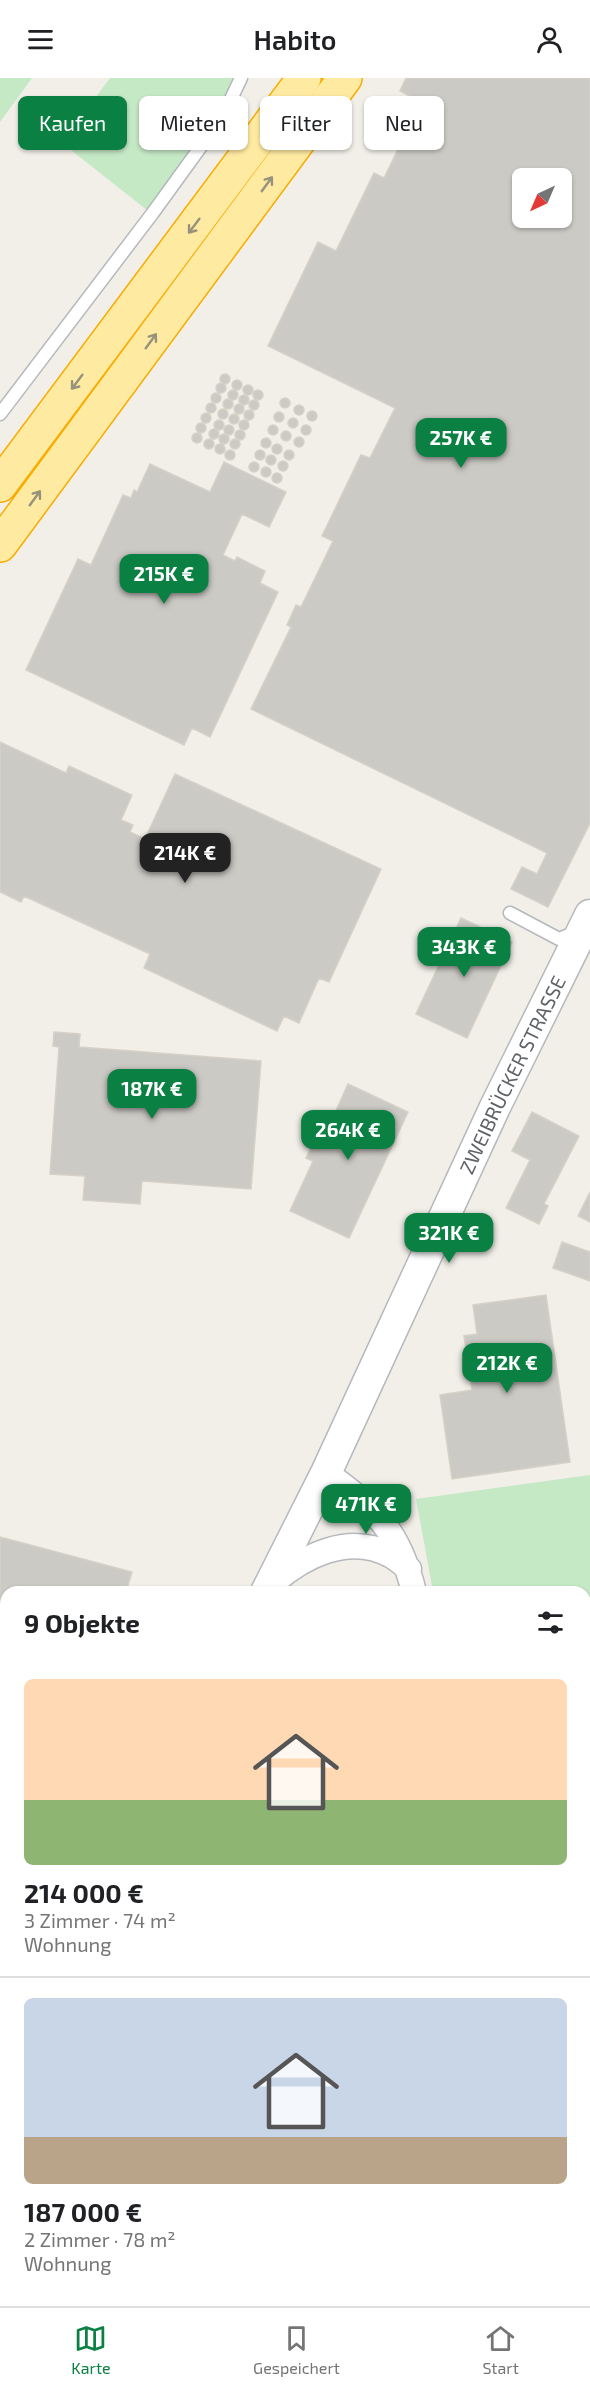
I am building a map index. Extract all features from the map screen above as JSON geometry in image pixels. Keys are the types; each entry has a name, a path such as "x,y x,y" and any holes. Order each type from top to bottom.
{"highway":[{"path":"0,484 304,78"},
{"path":"0,545 345,78"}],"street":[{"name":"ZWEIBRÜCKER STRASSE","path":"270,1586 326,1473 495,1107 588,923"},
{"path":"326,1473 365,1503 381,1520 399,1544 412,1580"},
{"path":"272,1586 302,1561 332,1548 371,1549 389,1555 412,1580"}],"lane":[{"path":"0,414 152,214 223,116 241,78"},
{"path":"510,913 559,939 588,923"}],"green space":[{"path":"0,78 32,78 18,96 0,122"},
{"path":"110,78 241,78 229,96 139,96 139,150 194,150 152,214 71,150 127,150 127,96 97,96"},
{"path":"590,1475 590,1586 432,1586 416,1499"}],"building":[{"path":"406,78 590,78 590,823 548,907 511,889 522,867 537,874 547,853 251,709 291,627 287,625 296,605 301,607 333,541 322,536 361,455 370,458 395,408 268,346 318,242 336,251 374,173 384,178 398,150 444,150 444,96 410,96 400,91"},
{"path":"225,374 229,375 229,383 225,384 221,383 220,379 221,375"},
{"path":"237,380 241,381 241,389 237,390 233,389 232,385 233,381"},
{"path":"221,383 225,384 225,392 221,393 217,392 216,388 217,384"},
{"path":"248,385 252,386 252,394 248,395 244,394 243,390 244,386"},
{"path":"233,390 237,391 237,399 233,400 229,399 228,395 229,391"},
{"path":"258,390 262,391 262,399 258,400 254,399 253,395 254,391"},
{"path":"216,393 220,394 220,402 216,403 212,402 211,398 212,394"},
{"path":"244,395 248,396 248,404 244,405 240,404 239,400 240,396"},
{"path":"285,398 289,399 289,407 285,408 281,407 280,403 281,399"},
{"path":"228,399 232,400 232,408 228,409 224,408 223,404 224,400"},
{"path":"254,400 258,401 258,409 254,410 250,409 249,405 250,401"},
{"path":"211,403 215,404 215,412 211,413 207,412 206,408 207,404"},
{"path":"239,404 243,405 243,413 239,414 235,413 234,409 235,405"},
{"path":"299,405 303,406 303,414 299,415 295,414 294,410 295,406"},
{"path":"223,409 227,410 227,418 223,419 219,418 218,414 219,410"},
{"path":"249,410 253,411 253,419 249,420 245,419 244,415 245,411"},
{"path":"312,411 316,412 316,420 312,421 308,420 307,416 308,412"},
{"path":"279,412 283,413 283,421 279,422 275,421 274,417 275,413"},
{"path":"206,413 210,414 210,422 206,423 202,422 201,418 202,414"},
{"path":"234,414 238,415 238,423 234,424 230,423 229,419 230,415"},
{"path":"293,418 297,419 297,427 293,428 289,427 288,423 289,419"},
{"path":"219,420 223,421 223,429 219,430 215,429 214,425 215,421"},
{"path":"244,420 248,421 248,429 244,430 240,429 239,425 240,421"},
{"path":"201,423 205,424 205,432 201,433 197,432 196,428 197,424"},
{"path":"229,425 233,426 233,434 229,435 225,434 224,430 225,426"},
{"path":"273,425 277,426 277,434 273,435 269,434 268,430 269,426"},
{"path":"306,425 310,426 310,434 306,435 302,434 301,430 302,426"},
{"path":"214,429 218,430 218,438 214,439 210,438 209,434 210,430"},
{"path":"240,430 244,431 244,439 240,440 236,439 235,435 236,431"},
{"path":"286,431 290,432 290,440 286,441 282,440 281,436 282,432"},
{"path":"197,433 201,434 201,442 197,443 193,442 192,438 193,434"},
{"path":"224,434 228,435 228,443 224,444 220,443 219,439 220,435"},
{"path":"299,437 303,438 303,446 299,447 295,446 294,442 295,438"},
{"path":"266,438 270,439 270,447 266,448 262,447 261,443 262,439"},
{"path":"209,439 213,440 213,448 209,449 205,448 204,444 205,440"},
{"path":"235,439 239,440 239,448 235,449 231,448 230,444 231,440"},
{"path":"220,444 224,445 224,453 220,454 216,453 215,449 216,445"},
{"path":"277,444 281,445 281,453 277,454 273,453 272,449 273,445"},
{"path":"230,450 234,451 234,459 230,460 226,459 225,455 226,451"},
{"path":"260,450 264,451 264,459 260,460 256,459 255,455 256,451"},
{"path":"289,450 293,451 293,459 289,460 285,459 284,455 285,451"},
{"path":"271,455 275,456 275,464 271,465 267,464 266,460 267,456"},
{"path":"283,461 287,462 287,470 283,471 279,470 278,466 279,462"},
{"path":"224,462 286,492 269,527 242,514 223,555 235,561 237,557 265,571 260,583 278,592 210,737 192,728 184,745 26,670 78,559 91,565 123,495 131,498 134,490 137,492 150,464 210,492"},
{"path":"254,462 258,463 258,471 254,472 250,471 249,467 250,463"},
{"path":"266,467 270,468 270,476 266,477 262,476 261,472 262,468"},
{"path":"277,473 281,474 281,482 277,483 273,482 272,478 273,474"},
{"path":"0,742 66,773 69,766 132,795 121,820 133,825 130,832 145,839 175,774 381,869 329,982 319,978 299,1023 284,1016 277,1031 144,968 150,954 24,896 21,902 0,892"},
{"path":"461,918 512,942 467,1038 416,1014"},
{"path":"54,1032 80,1034 79,1047 261,1061 251,1189 142,1181 140,1204 83,1200 85,1176 50,1174 59,1047 53,1046"},
{"path":"348,1084 408,1112 349,1238 290,1211 313,1161 306,1158 319,1130 326,1133"},
{"path":"532,1112 579,1136 544,1204 548,1206 539,1224 506,1208 530,1160 512,1151"},
{"path":"590,1192 590,1222 578,1216"},
{"path":"562,1242 590,1252 590,1281 553,1268"},
{"path":"546,1295 570,1462 452,1479 440,1395 472,1390 464,1336 477,1334 473,1305"},
{"path":"0,1537 132,1572 128,1586 0,1586"}]}
